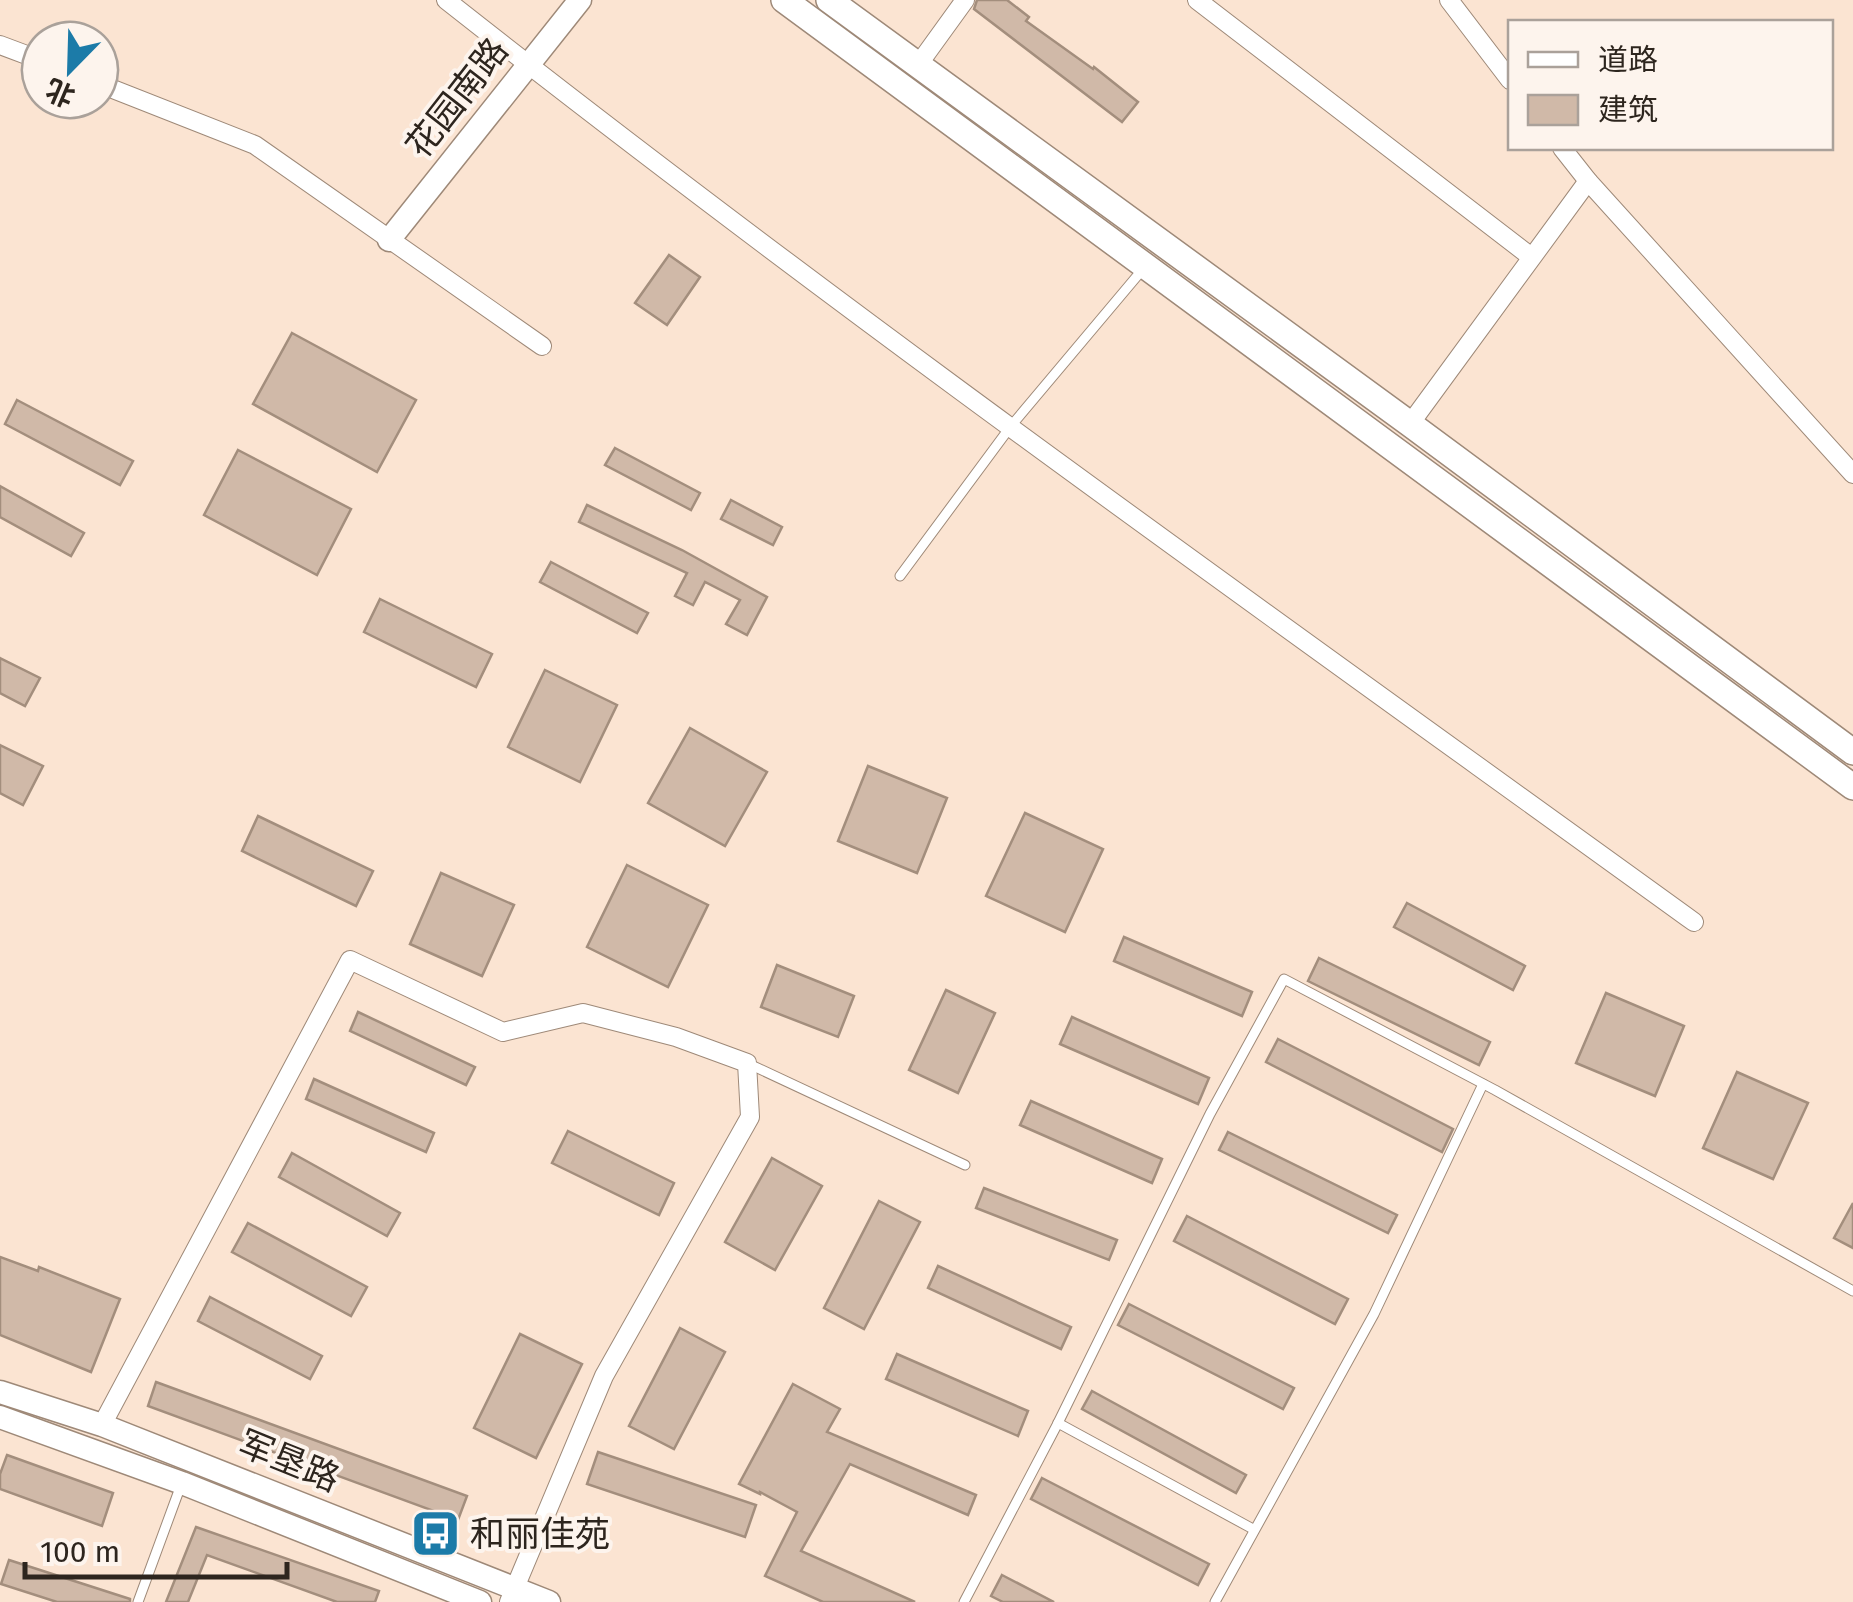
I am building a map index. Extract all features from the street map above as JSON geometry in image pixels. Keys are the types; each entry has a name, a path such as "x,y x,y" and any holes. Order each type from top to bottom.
{"main road":[{"path":"784,0 1853,787"},
{"path":"830,0 1853,752"}],"street":[{"path":"446,0 1011,426 1694,922"},
{"name":"花园南路","path":"389,240 580,0"},
{"path":"918,65 965,0"},
{"path":"1197,0 1530,256"},
{"path":"1449,0 1508,77"},
{"path":"120,92 255,145 542,346"},
{"path":"1564,150 1853,474"},
{"path":"1410,424 1588,181"},
{"path":"102,1425 350,960 503,1032 583,1013 676,1037 747,1063 750,1117 604,1376 511,1595"},
{"name":"军垦路","path":"0,1392 102,1425 511,1595 549,1602"},
{"name":"军垦路","path":"0,1417 182,1483 480,1602"}],"lane":[{"path":"900,576 1011,426 1145,267"},
{"path":"967,1601 1210,1114 1284,979 1483,1084 1853,1291"},
{"path":"747,1063 965,1166"},
{"path":"1214,1602 1374,1314 1483,1084"},
{"path":"1058,1423 1253,1529"},
{"path":"138,1602 182,1483"}],"building":[{"path":"977,0 1007,0 1029,17 1026,21 1138,102 1122,122 974,9"},
{"path":"669,255 700,277 667,325 635,303"},
{"path":"292,333 416,400 377,472 253,404"},
{"path":"17,400 133,461 120,485 5,424"},
{"path":"615,448 700,493 691,510 605,465"},
{"path":"238,450 351,509 317,575 204,515"},
{"path":"0,486 84,533 71,556 0,517"},
{"path":"731,500 782,527 773,545 721,519"},
{"path":"587,505 682,550 767,597 747,635 726,624 740,600 705,582 693,605 675,596 687,573 579,522"},
{"path":"551,562 648,613 637,633 540,582"},
{"path":"380,599 492,654 476,687 364,632"},
{"path":"0,658 40,678 25,706 0,693"},
{"path":"545,670 617,705 580,782 508,747"},
{"path":"690,728 767,772 725,846 648,803"},
{"path":"0,745 43,766 23,805 0,793"},
{"path":"868,766 947,798 917,873 838,841"},
{"path":"1025,813 1103,849 1065,932 986,896"},
{"path":"258,816 373,871 356,906 242,851"},
{"path":"627,865 708,905 668,987 587,947"},
{"path":"441,873 514,905 482,976 410,944"},
{"path":"1407,903 1525,966 1513,990 1394,927"},
{"path":"1124,937 1252,992 1242,1016 1114,961"},
{"path":"1319,958 1490,1042 1479,1065 1308,981"},
{"path":"777,965 854,996 838,1037 761,1007"},
{"path":"946,990 995,1013 958,1093 909,1070"},
{"path":"1606,993 1684,1026 1655,1096 1576,1063"},
{"path":"358,1012 475,1067 466,1085 350,1031"},
{"path":"1072,1017 1209,1078 1198,1104 1060,1044"},
{"path":"1278,1039 1453,1129 1442,1152 1266,1062"},
{"path":"1737,1072 1808,1103 1773,1179 1703,1148"},
{"path":"314,1079 434,1133 426,1152 306,1099"},
{"path":"1031,1101 1162,1159 1152,1183 1020,1125"},
{"path":"568,1131 674,1183 659,1215 552,1163"},
{"path":"1228,1132 1397,1215 1388,1233 1219,1150"},
{"path":"292,1153 400,1213 387,1236 279,1177"},
{"path":"772,1158 822,1186 775,1270 725,1242"},
{"path":"984,1188 1117,1240 1109,1260 976,1208"},
{"path":"879,1201 920,1222 864,1329 824,1308"},
{"path":"1853,1203 1853,1248 1834,1238"},
{"path":"1187,1216 1348,1299 1335,1324 1174,1241"},
{"path":"248,1223 367,1287 351,1316 232,1252"},
{"path":"0,1257 38,1271 39,1267 120,1299 91,1372 0,1335"},
{"path":"938,1266 1071,1327 1061,1349 928,1288"},
{"path":"210,1297 322,1356 310,1379 198,1321"},
{"path":"1129,1304 1294,1388 1283,1409 1118,1325"},
{"path":"680,1328 725,1352 674,1449 629,1426"},
{"path":"520,1334 582,1364 536,1458 474,1428"},
{"path":"897,1354 1028,1411 1018,1436 886,1379"},
{"path":"156,1382 467,1496 458,1520 148,1406"},
{"path":"793,1384 840,1409 827,1432 976,1495 968,1515 850,1464 801,1551 915,1602 823,1602 765,1576 797,1512 739,1484"},
{"path":"1092,1391 1246,1475 1236,1493 1082,1409"},
{"path":"598,1452 756,1505 745,1537 587,1484"},
{"path":"7,1455 113,1493 102,1526 0,1489 0,1474"},
{"path":"1042,1478 1209,1564 1198,1585 1031,1499"},
{"path":"196,1527 379,1591 375,1602 337,1602 207,1555 188,1602 166,1602"},
{"path":"9,1560 130,1602 57,1602 1,1584"},
{"path":"1002,1575 1054,1602 1003,1602 991,1596"}],"place":[{"name":"和丽佳苑","path":"435,1534"}]}
